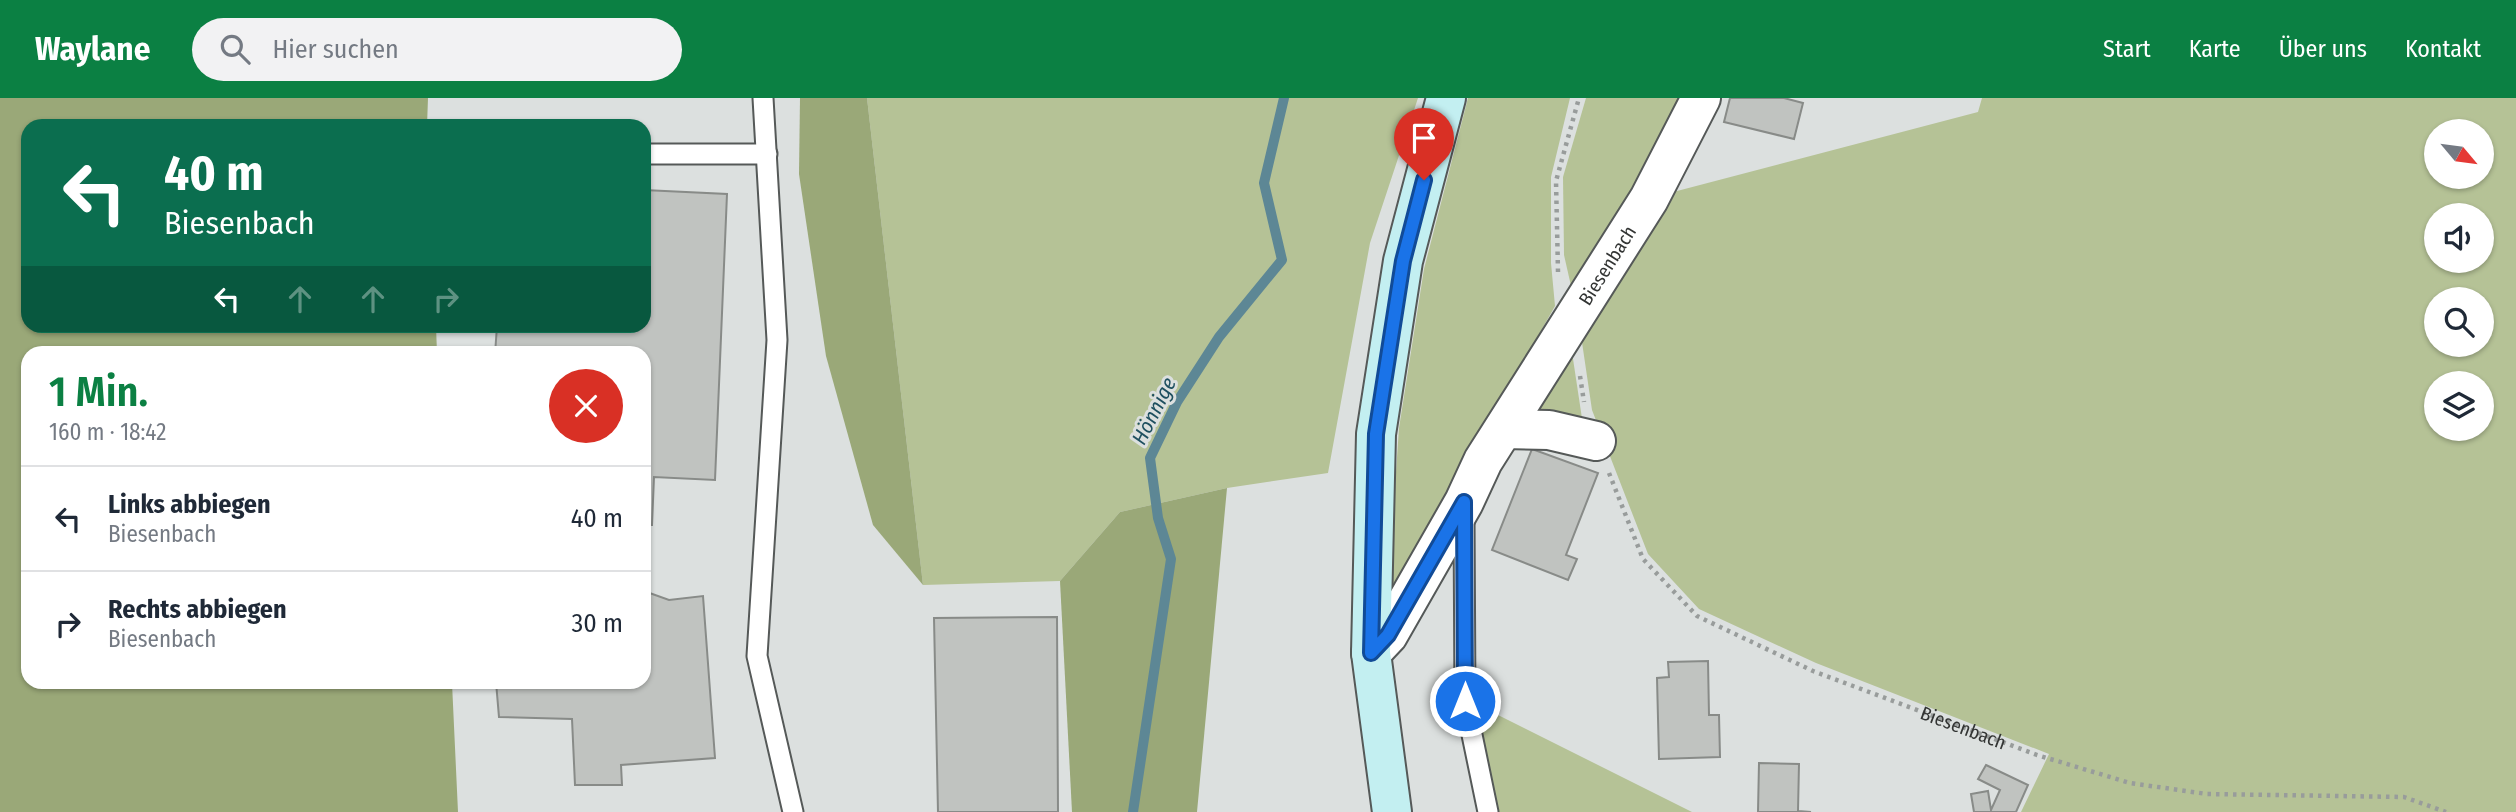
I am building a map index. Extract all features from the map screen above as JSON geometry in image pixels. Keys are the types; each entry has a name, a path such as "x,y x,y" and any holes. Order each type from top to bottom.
{"main road":[{"path":"1392,812 1371,653 1376,434 1403,261 1446,98"}],"street":[{"name":"Biesenbach","path":"1371,653 1388,635 1464,502 1483,461 1649,199 1701,98"},
{"path":"1504,429 1549,430 1596,441"}],"lane":[{"path":"763,98 777,340 757,656 793,812"},
{"path":"651,154 767,155"},
{"path":"1464,502 1465,701 1488,812"}],"path":[{"path":"1572,324 1555,265 1556,181 1579,98"},
{"name":"Biesenbach","path":"1596,441 1643,559 1697,616 1813,671 2037,755 2130,783 2207,794 2404,797 2446,812"}],"green space":[{"path":"0,98 428,98 427,119 21,119 21,333 436,333 437,346 21,346 21,689 452,689 458,812 0,812"},
{"path":"800,98 867,98 923,585 873,525 826,356 799,174"},
{"path":"867,98 1418,98 1370,243 1328,473 1227,488 1120,512 1060,581 923,585"},
{"path":"1468,98 1570,98 1551,177 1551,263 1555,306 1457,480 1406,582 1388,590 1399,428 1424,269"},
{"path":"1586,98 1697,98 1576,308 1564,255 1563,177"},
{"path":"1982,98 2516,98 2516,812 2021,812 2049,754 1816,663 1699,609 1648,554 1592,410 1579,322 1658,196 1978,112"},
{"path":"1570,339 1583,425 1515,420"},
{"path":"1227,488 1197,812 1072,812 1060,581 1120,512"},
{"path":"1470,701 1692,812 1493,812"}],"building":[{"path":"1730,98 1784,98 1803,103 1794,139 1724,122"},
{"path":"651,190 727,194 715,480 654,477 652,525 651,346 496,346 496,333 651,333"},
{"path":"1532,449 1598,473 1566,555 1577,559 1568,580 1492,550"},
{"path":"651,594 669,600 703,596 715,758 621,765 622,785 575,785 572,719 499,717 497,689 651,689"},
{"path":"1057,617 1058,812 938,812 934,618"},
{"path":"1708,661 1709,715 1719,715 1720,757 1659,759 1657,678 1669,677 1668,662"},
{"path":"1759,763 1799,764 1798,811 1811,812 1758,812"},
{"path":"1986,765 2028,785 2016,812 1974,812 1971,794 1988,791 1991,810 2000,790 1978,779"}],"waterway":[{"name":"Hönnige","path":"1133,812 1171,559 1158,518 1150,458 1177,402 1219,337 1282,260 1264,183 1284,98"}],"route":[{"path":"1424,180 1403,261 1376,434 1371,653 1388,635 1464,502 1465,701"}]}
